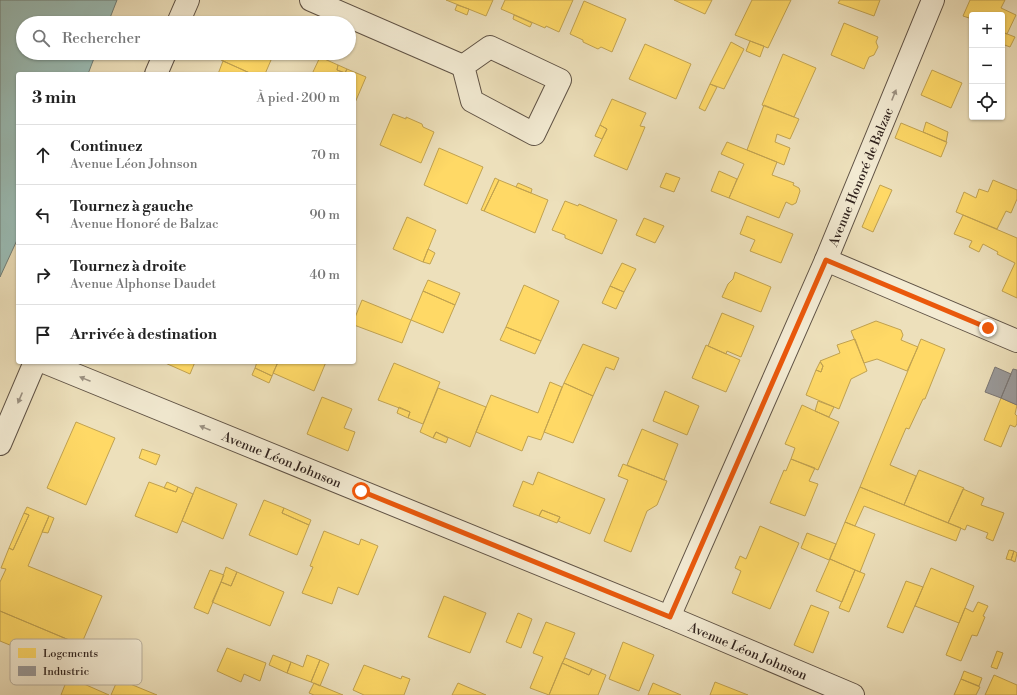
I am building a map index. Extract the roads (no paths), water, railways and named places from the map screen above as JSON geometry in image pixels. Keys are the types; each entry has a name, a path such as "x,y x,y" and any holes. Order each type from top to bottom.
{"street":[{"path":"181,16 188,0"},
{"path":"311,0 348,16"},
{"name":"Avenue Honoré de Balzac","path":"670,617 826,260 933,0"},
{"path":"356,20 463,66"},
{"path":"490,47 560,80 534,134 472,101 463,66 490,47"},
{"path":"157,72 162,60"},
{"path":"826,260 1017,341"},
{"path":"0,444 34,364"},
{"name":"Avenue Léon Johnson","path":"49,364 670,617 852,695"}],"water":[{"path":"0,0 117,0 111,16 16,16 16,60 93,60 89,72 16,72 16,242 0,277"}]}
